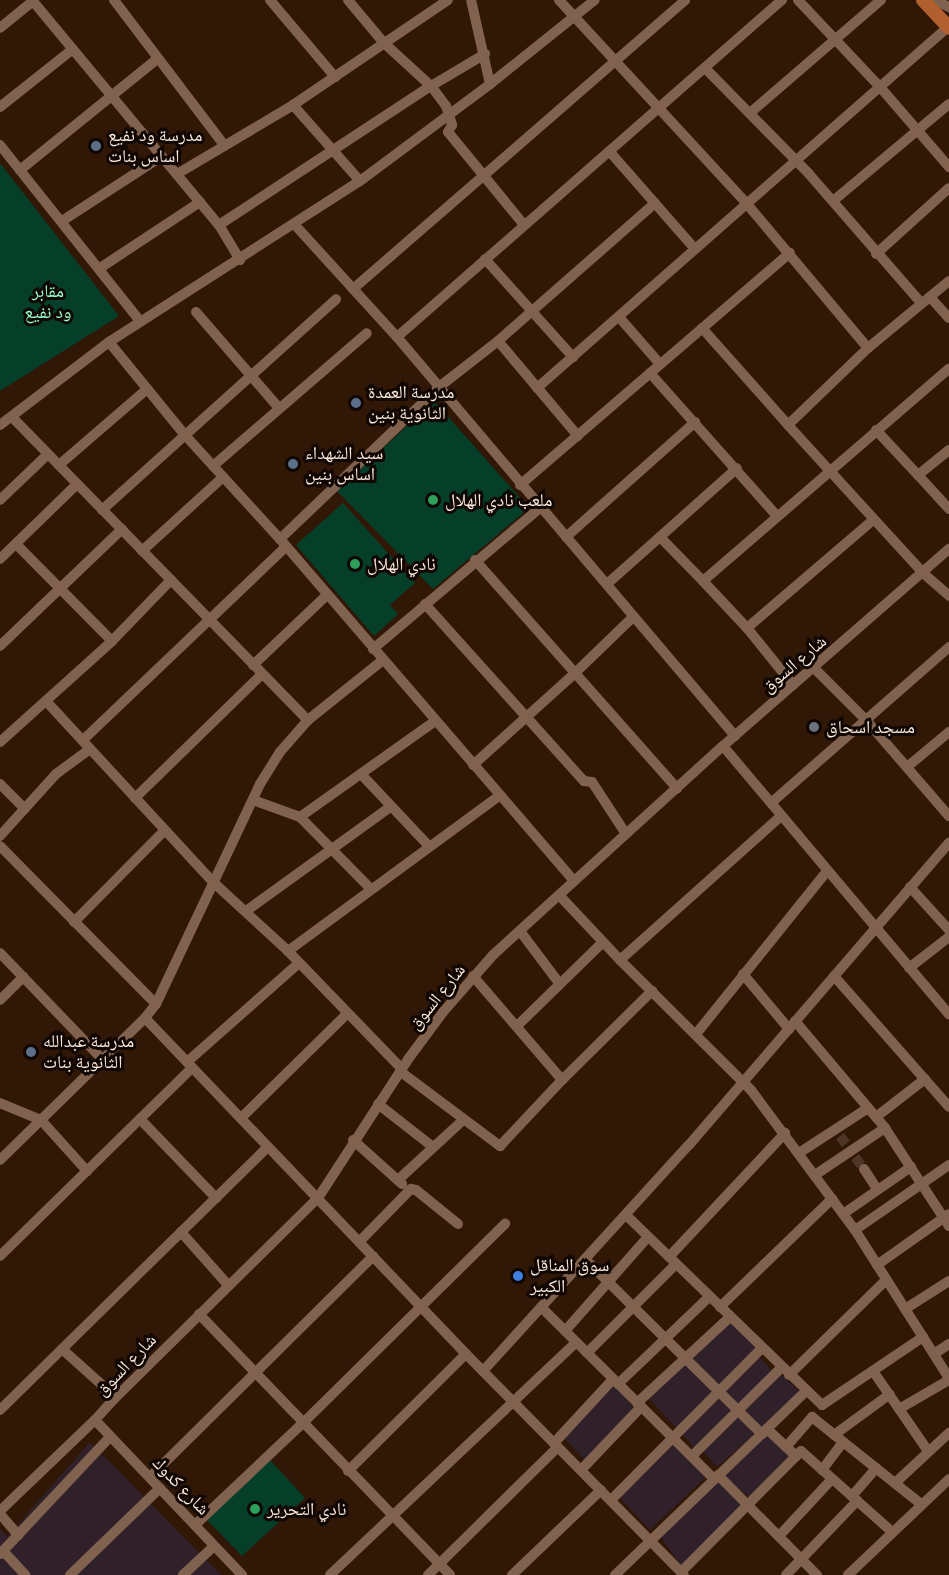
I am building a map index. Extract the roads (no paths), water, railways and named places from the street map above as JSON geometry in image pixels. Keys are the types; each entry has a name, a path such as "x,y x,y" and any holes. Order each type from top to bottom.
{"main road":[{"path":"923,0 949,27"}],"street":[{"path":"270,0 335,77"},
{"path":"177,174 293,105 448,0"},
{"path":"471,0 490,84"},
{"path":"559,0 747,204 868,348"},
{"path":"0,425 109,342 360,181 449,116 595,0"},
{"path":"353,289 685,0"},
{"path":"397,337 782,0"},
{"path":"798,0 837,40 949,167"},
{"path":"750,113 837,40 880,0"},
{"path":"935,0 949,7"},
{"path":"0,28 33,1 200,201 219,225 240,260"},
{"path":"116,1 157,59 225,146"},
{"path":"352,1 384,43 431,86 446,106 452,125 448,132 524,225"},
{"path":"537,388 949,27"},
{"path":"0,107 73,49"},
{"path":"219,225 431,86 485,54"},
{"path":"20,170 157,59"},
{"path":"705,68 833,201 876,254 921,303"},
{"path":"833,201 949,104"},
{"path":"293,105 360,181"},
{"path":"0,145 140,321"},
{"path":"610,152 617,157 695,249"},
{"path":"62,221 162,156"},
{"path":"876,254 949,188"},
{"path":"100,268 200,201"},
{"path":"0,836 56,774 439,387 498,341 655,203"},
{"path":"294,225 397,337 735,736"},
{"path":"520,484 790,253"},
{"path":"485,259 534,310 573,357"},
{"path":"788,425 868,348 949,281"},
{"path":"930,297 949,318"},
{"path":"102,510 250,374 336,299"},
{"path":"196,312 279,408"},
{"path":"619,316 660,364"},
{"path":"702,328 873,519 923,573 949,596"},
{"path":"213,466 367,333"},
{"path":"498,341 578,436"},
{"path":"109,342 184,434 283,543 574,881"},
{"path":"703,581 949,369"},
{"path":"650,373 737,468 777,516"},
{"path":"58,465 147,389"},
{"path":"12,417 309,720"},
{"path":"566,537 695,422"},
{"path":"876,430 949,510"},
{"path":"918,476 949,450"},
{"path":"0,500 48,454"},
{"path":"607,584 737,468"},
{"path":"142,551 223,477"},
{"path":"0,559 78,484"},
{"path":"373,649 475,560 540,508"},
{"path":"747,628 873,519"},
{"path":"0,646 122,529"},
{"path":"660,537 747,628 793,686"},
{"path":"16,543 112,641"},
{"name":"شارع السوق","path":"0,1512 318,1198 353,1140 401,1070 473,976 723,746 815,669 949,549"},
{"path":"475,560 677,788"},
{"path":"0,742 112,641 171,580"},
{"path":"253,665 327,595"},
{"path":"426,604 584,781 592,782 626,834"},
{"path":"473,765 574,674 634,616"},
{"path":"771,803 949,647"},
{"path":"0,1160 145,1018 156,1004 260,784 280,752 309,720 383,660"},
{"path":"815,669 866,720 949,816"},
{"path":"135,798 262,674"},
{"path":"46,701 213,882 288,951 401,1070 463,1120 500,1146 562,1080 652,991"},
{"path":"300,817 435,721"},
{"path":"907,767 949,732"},
{"path":"723,746 949,1014"},
{"path":"361,774 428,845"},
{"path":"0,784 25,809"},
{"path":"288,951 428,845 500,795"},
{"path":"253,800 300,817 330,850 371,889"},
{"path":"246,911 390,807"},
{"path":"620,960 781,816"},
{"path":"74,922 165,830"},
{"path":"483,1371 744,1082 949,843"},
{"path":"0,846 156,1004"},
{"path":"696,1034 827,871"},
{"path":"910,887 949,930"},
{"path":"559,895 620,960 744,1082 855,1230 949,1379 899,1409"},
{"path":"520,931 559,983"},
{"path":"909,968 949,937"},
{"path":"517,1026 603,942"},
{"path":"0,953 103,1060"},
{"path":"0,1256 140,1119 190,1065 299,963"},
{"path":"743,974 876,1117 947,1219 877,1265"},
{"path":"0,1000 23,976"},
{"path":"473,976 562,1080"},
{"path":"834,976 949,1107"},
{"path":"240,1118 347,1014"},
{"path":"145,1018 466,1354 683,1574 801,1451 891,1531"},
{"path":"876,1117 925,1079"},
{"path":"0,1103 41,1120 87,1171"},
{"path":"378,1104 433,1147"},
{"path":"815,1175 845,1143 868,1108"},
{"path":"140,1119 216,1198"},
{"path":"398,1180 463,1120"},
{"path":"799,1153 845,1143 885,1128"},
{"path":"587,1353 633,1307 784,1133"},
{"path":"353,1140 408,1190 416,1190 458,1224"},
{"path":"0,1410 268,1147"},
{"path":"855,1230 949,1165"},
{"path":"843,1214 910,1167"},
{"path":"864,1169 877,1189"},
{"path":"360,1241 408,1190"},
{"path":"720,1307 832,1199"},
{"path":"626,1215 785,1372 822,1405 923,1337"},
{"path":"195,1525 303,1423 505,1224"},
{"path":"181,1232 228,1285"},
{"path":"565,1331 648,1237"},
{"path":"150,1477 373,1256"},
{"path":"585,1259 738,1411 796,1456"},
{"path":"692,1456 738,1411 785,1372 886,1280"},
{"path":"905,1309 949,1281"},
{"path":"428,1575 616,1382 666,1339 709,1297"},
{"path":"541,1307 672,1437 750,1506 817,1575"},
{"path":"199,1314 450,1575"},
{"path":"581,1470 639,1405 685,1358 730,1317"},
{"path":"330,1575 576,1342"},
{"path":"934,1354 949,1344"},
{"path":"611,1500 762,1348"},
{"path":"62,1349 101,1384 113,1400"},
{"path":"348,1471 466,1354"},
{"path":"873,1371 928,1451"},
{"path":"615,1575 806,1392"},
{"path":"822,1470 839,1438 890,1394"},
{"path":"786,1447 812,1417 921,1504"},
{"name":"شارع كدوك","path":"95,1420 109,1438 150,1477 242,1575"},
{"path":"894,1483 949,1433"},
{"path":"25,1575 1,1552 109,1438"},
{"path":"786,1575 802,1560 855,1498 876,1468"},
{"path":"779,1536 832,1479"},
{"path":"853,1573 891,1531 949,1479"},
{"path":"70,1575 160,1488"},
{"path":"512,1575 601,1490"},
{"path":"0,1512 18,1534"},
{"path":"183,1575 214,1546"}],"tunnel":[{"path":"840,1136 846,1144"},
{"path":"855,1157 864,1169"}],"place":[{"name":"مدرسة ود نفيع اساس بنات","path":"96,146"},
{"name":"مدرسة العمدة الثانوية بنين","path":"356,403"},
{"name":"سيد الشهداء اساس بنين","path":"293,464"},
{"name":"ملعب نادي الهلال","path":"433,500"},
{"name":"نادي الهلال","path":"355,564"},
{"name":"مسجد اسحاق","path":"814,727"},
{"name":"مدرسة عبدالله الثانوية بنات","path":"31,1052"},
{"name":"سوق المناقل الكبير","path":"518,1276"},
{"name":"نادي التحرير","path":"255,1509"}],"park label":[{"name":"مقابر ود نفيع","path":"48,302"}]}
